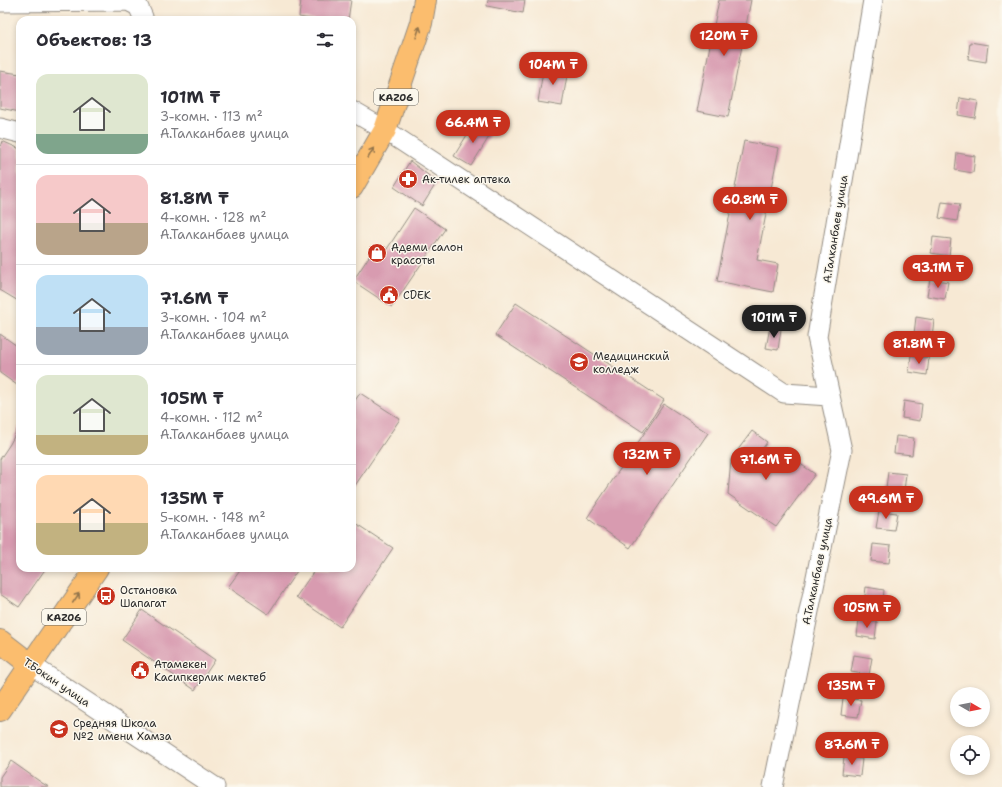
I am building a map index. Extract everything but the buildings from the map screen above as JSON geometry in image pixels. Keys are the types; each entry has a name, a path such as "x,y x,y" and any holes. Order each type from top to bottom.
{"main road":[{"name":"KАZ06","path":"356,180 385,130 421,23 425,0"},
{"name":"KАZ06","path":"0,710 94,572"},
{"name":"Т.Бокин улица","path":"0,642 31,665"}],"street":[{"name":"А.Талканбаев улица","path":"773,787 842,450 817,337 873,0"},
{"path":"0,2 128,1 138,6 143,16"},
{"path":"356,113 385,130 784,393 829,396"},
{"path":"0,128 16,132"},
{"name":"Т.Бокин улица","path":"31,665 215,787"}],"place":[{"name":"Ак-тилек аптека","path":"408,179"},
{"name":"Адеми салон красоты","path":"377,253"},
{"name":"CDEK","path":"389,295"},
{"name":"Медицинский колледж","path":"579,362"},
{"name":"Остановка Шапагат","path":"106,596"},
{"name":"Атамекен Касипкерлик мектеб","path":"140,670"},
{"name":"Средняя Школа №2 имени Хамза","path":"59,729"}]}
